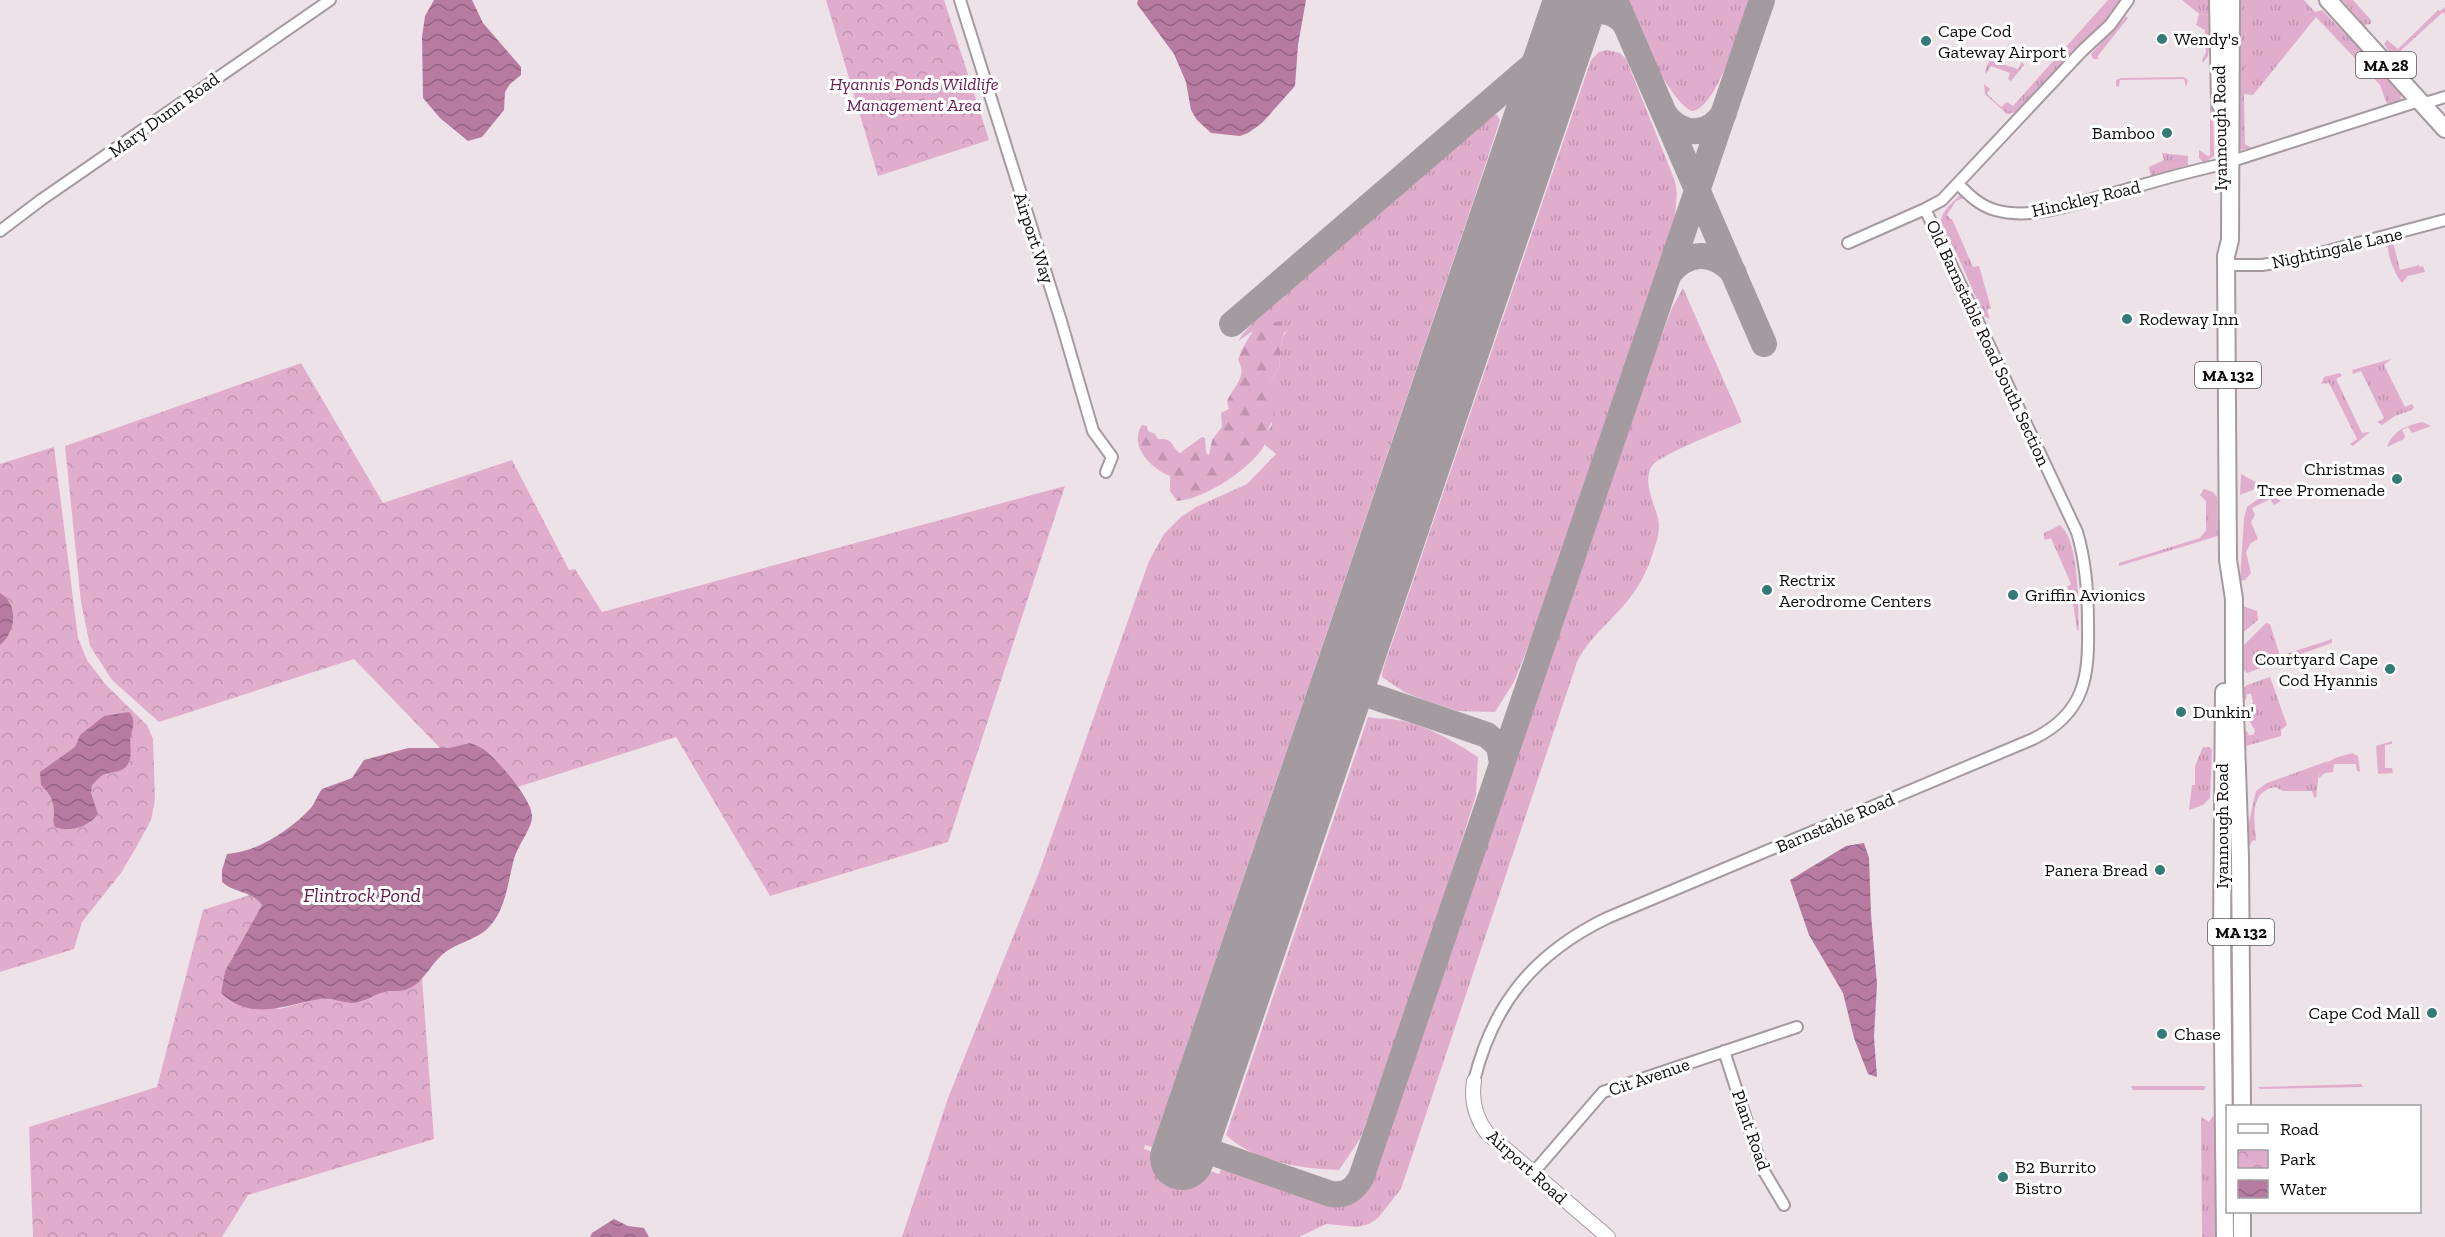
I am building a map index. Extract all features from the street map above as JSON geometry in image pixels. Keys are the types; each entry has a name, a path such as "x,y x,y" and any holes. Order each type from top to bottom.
{"main road":[{"name":"Iyannough Road","path":"2218,0 2230,240 2227,260 2228,560 2224,598 2222,790 2225,1237"},
{"name":"Iyannough Road","path":"2225,164 2231,0"},
{"name":"MA 28","path":"2328,0 2445,129"},
{"name":"Iyannough Road","path":"2228,560 2234,599 2234,682 2240,857 2242,1105"},
{"path":"2242,1213 2242,1237"}],"street":[{"name":"Mary Dunn Road","path":"0,231 41,200 330,0"},
{"name":"Airport Way","path":"960,0 1061,321 1092,430 1112,458 1106,472"},
{"name":"Old Barnstable Road South Section","path":"2070,513 1925,209 1942,200 1958,184 2079,54 2110,25 2128,0"},
{"name":"Hinckley Road","path":"1958,184 1982,204 1996,210 2022,214 2054,209 2225,164 2421,103 2445,98"},
{"path":"1848,243 1925,209"},
{"name":"Nightingale Lane","path":"2227,260 2262,265 2294,260 2445,220"},
{"name":"Barnstable Road","path":"1474,1081 1486,1042 1511,995 1542,959 1574,935 1616,915 2033,739 2060,722 2083,689 2088,656 2086,574 2080,540 2070,513"},
{"name":"Cit Avenue","path":"1533,1173 1604,1092 1797,1027"},
{"name":"Plant Road","path":"1724,1051 1762,1168 1784,1205"},
{"name":"Airport Road","path":"1474,1081 1473,1100 1482,1125 1492,1138 1608,1237"}],"green space":[{"name":"Hyannis Ponds Wildlife Management Area","path":"826,0 944,0 989,140 878,176"},
{"path":"1627,0 1750,0 1719,82 1700,108 1691,111 1672,92 1653,60"},
{"path":"2108,0 2121,0 2115,13 2098,33 2080,44 2017,112 2007,114 1985,94 1984,84 1990,89 1987,94 2001,107 2007,102 2013,106"},
{"path":"2182,0 2212,0 2212,16 2199,14"},
{"path":"2238,0 2304,0 2315,12 2322,10 2402,93 2400,101 2387,104 2380,85 2316,17 2253,95 2244,94 2245,144 2252,148 2239,150"},
{"path":"2342,0 2353,0 2371,20 2371,24 2364,25"},
{"path":"2445,7 2445,15 2443,12 2396,55 2392,56 2384,44 2387,40 2398,49 2438,10"},
{"path":"2199,14 2212,16 2208,56 2203,63 2206,52 2205,30 2196,25"},
{"path":"2126,16 2128,18 2097,57 2099,59 2093,59 2091,54"},
{"path":"1607,50 1620,53 1626,59 1675,181 1677,193 1675,217 1546,601 1514,682 1495,712 1458,711 1404,692 1382,677 1383,669 1591,60 1599,52"},
{"path":"1993,52 1992,61 2018,69 2022,62 2024,65 2011,81 2008,79 2010,73 1991,66 1986,74 1985,71"},
{"path":"2184,77 2188,80 2186,87 2184,79 2120,80 2119,87 2116,86 2116,80 2121,78"},
{"path":"2210,107 2213,110 2214,156 2204,163 2199,158 2199,150 2210,155"},
{"path":"1493,115 1497,115 1500,120 1474,199 1152,1147 1145,1145 1144,1149 1160,1154 1162,1151 1202,1165 1202,1168 1219,1174 1221,1169 1328,1205 1349,1204 1367,1192 1646,377 1672,308 1683,288 1742,422 1667,455 1657,461 1649,472 1649,487 1659,524 1658,538 1651,560 1633,593 1588,645 1577,662 1401,1189 1378,1218 1369,1224 1357,1227 1326,1224 1299,1237 902,1237 948,1098 1038,875 1149,561 1164,534 1181,517 1196,507 1247,484 1276,454 1265,445 1266,433 1272,425 1269,384 1279,368 1282,338 1286,332 1273,325 1253,331 1238,341 1259,316"},
{"path":"2162,153 2188,156 2188,165 2151,176 2149,167 2164,160"},
{"path":"1960,195 1963,198 1956,201 1947,215 1953,221 1973,267 1979,266 1991,308 1987,310 1990,319 1984,316 1957,254 1940,225 1944,212"},
{"path":"2389,242 2393,242 2400,270 2419,265 2423,266 2425,272 2408,276 2402,283 2391,263 2388,251"},
{"path":"1279,321 1287,327 1282,338 1279,368 1269,384 1275,411 1264,446 1248,464 1226,481 1200,495 1177,501 1170,491 1170,476 1149,462 1140,448 1138,433 1142,425 1147,426 1148,431 1155,434 1158,439 1170,441 1180,453 1202,437 1205,438 1206,453 1209,455 1212,440 1222,427 1221,413 1229,409 1227,401 1241,376 1241,366 1238,360 1242,349 1253,331"},
{"path":"2391,359 2384,365 2405,407 2412,404 2414,407 2382,425 2377,422 2384,418 2361,371 2353,374 2352,370"},
{"path":"301,363 383,503 512,460 569,570 575,569 602,612 1065,486 948,842 770,896 676,737 483,798 438,746 354,659 159,722 112,680 90,646 81,602 65,446"},
{"path":"2340,373 2342,376 2336,379 2362,433 2370,432 2353,446 2350,444 2357,439 2329,383 2321,384 2324,377"},
{"path":"2422,422 2431,426 2412,433 2408,427 2402,430 2404,439 2387,447 2396,433 2411,425"},
{"path":"54,447 78,638 87,660 106,685 147,725 153,739 155,800 151,820 137,846 121,873 82,922 74,949 0,972 0,464"},
{"path":"2241,474 2259,484 2260,487 2240,495"},
{"path":"2204,489 2213,492 2217,497 2218,536 2119,566 2119,563 2200,538 2206,530 2206,501 2200,495"},
{"path":"2276,498 2281,501 2274,505 2270,499 2252,508 2255,515 2251,522 2258,539 2251,543 2246,552 2251,573 2245,580 2240,581 2244,518 2247,507 2258,499"},
{"path":"2060,525 2067,533 2075,559 2079,631 2073,602 2067,587 2071,584 2051,538 2045,540 2044,538 2044,533"},
{"path":"2240,605 2257,611 2258,620 2240,635"},
{"path":"2266,623 2270,624 2280,656 2332,639 2332,643 2247,673 2244,670 2244,645"},
{"path":"2270,677 2287,725 2281,730 2281,736 2246,746 2243,733 2247,731 2249,735 2253,735 2255,731 2250,722 2250,706 2253,702 2251,694 2247,694 2244,700 2242,689"},
{"path":"1368,717 1403,721 1426,728 1478,757 1476,795 1424,960 1360,1139 1339,1170 1294,1166 1264,1158 1226,1135"},
{"path":"2392,741 2392,744 2385,745 2385,768 2392,768 2393,773 2378,774 2376,746"},
{"path":"2203,747 2210,747 2212,750 2210,798 2203,805 2189,810 2192,785 2195,785 2195,766"},
{"path":"2352,753 2358,756 2360,772 2357,771 2356,764 2334,764 2333,772 2325,773 2319,778 2322,767 2336,758"},
{"path":"2328,761 2319,773 2316,798 2312,791 2283,791 2275,787 2260,795 2254,816 2256,841 2253,840 2248,848 2248,826 2256,791 2267,783"},
{"path":"250,895 262,905 225,971 221,993 279,1009 322,998 335,998 349,1003 361,1002 384,992 409,989 422,978 434,1139 248,1195 222,1237 33,1237 29,1127 157,1087 203,910"},
{"path":"2361,1084 2363,1087 2260,1089 2258,1087"},
{"path":"2131,1087 2206,1087 2204,1090 2133,1090"},
{"path":"2213,1116 2215,1120 2217,1237 2202,1237 2201,1117 2209,1122"}],"water":[{"path":"434,0 472,0 483,23 521,67 521,75 510,84 505,92 504,110 482,137 468,141 440,118 423,98 422,37 425,16"},
{"path":"1138,0 1306,0 1298,45 1295,86 1262,123 1248,133 1240,136 1211,133 1197,120 1191,110 1186,82 1174,54 1137,4"},
{"path":"0,593 10,604 13,618 9,633 0,645"},
{"path":"129,712 133,717 130,759 125,768 103,775 92,785 91,793 98,814 94,819 78,828 55,827 53,803 41,785 40,772 75,747 80,735 104,716"},
{"name":"Flintrock Pond","path":"470,743 486,751 507,772 527,801 532,817 515,857 503,904 490,926 480,935 443,954 423,978 413,986 405,990 385,992 360,1002 324,999 269,1009 256,1009 232,1002 221,993 225,971 262,905 253,897 222,882 222,870 227,854 250,849 272,839 310,809 322,789 352,778 364,760 408,748 449,748"},
{"path":"1864,843 1869,858 1877,984 1874,1037 1877,1077 1868,1074 1854,1038 1843,993 1809,935 1790,880 1846,846"},
{"path":"614,1219 628,1226 644,1228 649,1237 590,1237 592,1233"}],"taxiway":[{"path":"1615,0 1764,344"},
{"path":"1188,1144 1331,1194 1349,1191 1361,1178 1762,0"},
{"path":"1565,32 1586,15 1594,12 1610,13 1625,24"},
{"path":"1232,324 1563,39"},
{"path":"1665,115 1679,127 1695,131 1711,127 1724,113"},
{"path":"1668,275 1684,261 1701,256 1718,260 1734,273"},
{"path":"1352,659 1354,678 1366,694"},
{"path":"1333,712 1351,696 1366,694 1487,735 1499,746 1502,763"}],"runway":[{"path":"1182,1158 1576,0"}],"place":[{"name":"Wendy's","path":"2162,39"},
{"name":"Cape Cod Gateway Airport","path":"1926,41"},
{"name":"Bamboo","path":"2167,133"},
{"name":"Rodeway Inn","path":"2127,319"},
{"name":"Christmas Tree Promenade","path":"2397,479"},
{"name":"Rectrix Aerodrome Centers","path":"1767,590"},
{"name":"Griffin Avionics","path":"2013,595"},
{"name":"Courtyard Cape Cod Hyannis","path":"2390,669"},
{"name":"Dunkin'","path":"2181,712"},
{"name":"Panera Bread","path":"2160,870"},
{"name":"Cape Cod Mall","path":"2432,1013"},
{"name":"Chase","path":"2162,1034"},
{"name":"B2 Burrito Bistro","path":"2003,1177"}]}
